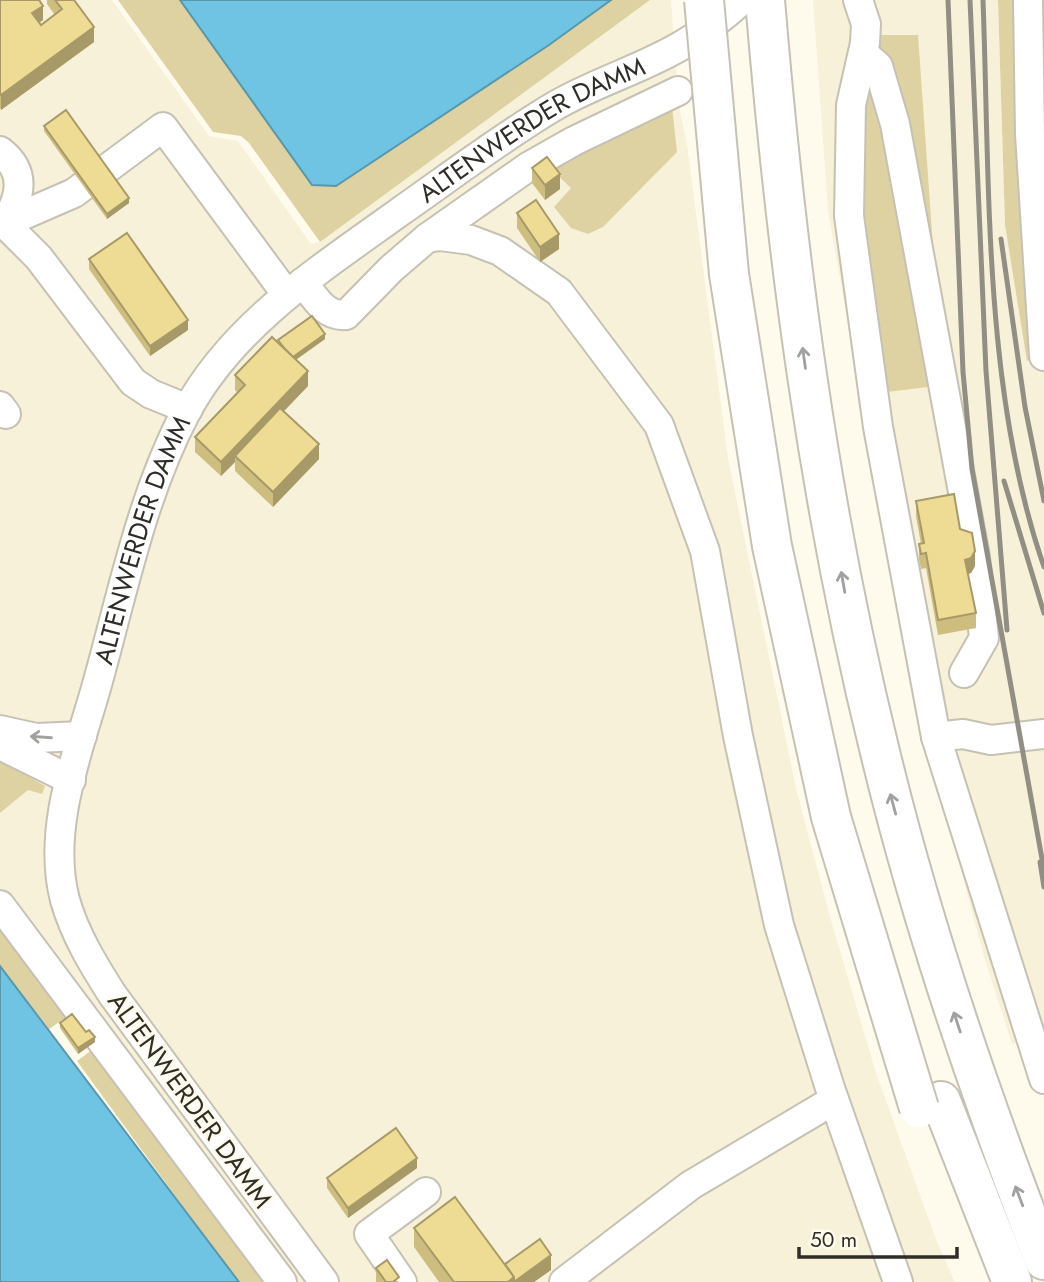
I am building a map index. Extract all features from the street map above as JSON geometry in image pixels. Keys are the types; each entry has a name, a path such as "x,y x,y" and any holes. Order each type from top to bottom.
{"highway":[{"path":"704,0 729,274 770,533 791,638 831,817 870,955 919,1108 987,1282"},
{"path":"725,0 746,216 764,353 819,660 854,810 893,954 941,1101 1013,1282"},
{"path":"765,0 787,225 810,401 849,615 877,739 942,978 978,1087 1044,1260"}],"street":[{"name":"ALTENWERDER DAMM","path":"324,1282 112,994 86,953 71,917 61,876 63,813 82,736 153,489 188,409 243,337 295,289 502,139 600,82 682,45 742,0"},
{"path":"858,0 866,24 863,53 851,105 849,216 878,427 936,737 1044,1079"},
{"path":"1028,0 1030,134 1042,314"},
{"path":"863,53 878,66 895,124 975,558 984,639 964,673"},
{"path":"3,221 74,192 163,127 295,289 335,316 346,315 391,269 427,239 528,167 574,141 678,91"},
{"path":"0,151 18,172 20,190 18,201 3,221"},
{"path":"3,221 39,258 133,382 151,394 188,409"},
{"path":"427,239 440,236 481,244 500,251 559,292 659,425 705,551 738,736 779,925 834,1100 898,1282"},
{"path":"0,730 37,738 82,736"},
{"path":"936,737 962,734 991,740 1044,734"},
{"path":"0,745 71,780"},
{"path":"0,905 282,1282"},
{"path":"564,1282 691,1185 834,1100"},
{"path":"402,1282 369,1234 426,1192"}],"shaded area":[{"path":"0,0 112,0 209,136 238,141 311,244 320,242 650,0 671,0 679,106 687,144 728,458 796,788 830,917 876,1073 937,1242 955,1282 294,1282 21,919 0,890"},
{"path":"118,0 180,0 312,185 335,186 549,45 611,0 650,0 320,242 249,143 241,136 213,132"},
{"path":"813,0 998,0 1005,225 1016,0 1044,0 1044,1034 1012,1044 985,960 936,779 901,624 828,211"},
{"path":"998,0 1016,0 1032,359 1027,361 1005,225"},
{"path":"881,35 918,35 934,260 915,264 928,387 887,392 855,206 858,89"},
{"path":"672,107 677,152 603,227 588,234 571,228 554,207 571,188 552,170"},
{"path":"0,759 45,786 42,794 28,790 0,813"},
{"path":"0,911 74,1012 49,1029 0,966"},
{"path":"100,1044 276,1282 238,1282 77,1061"}],"water":[{"path":"180,0 611,0 549,45 336,186 312,185"},
{"path":"0,966 239,1282 0,1282"}],"building":[{"path":"0,0 39,0 43,6 32,13 41,25 62,9 55,0 74,0 94,27 1,95"},
{"path":"66,110 129,198 107,214 44,126"},
{"path":"547,157 560,174 545,185 532,168"},
{"path":"536,200 559,234 540,247 517,213"},
{"path":"127,233 188,320 150,346 89,259"},
{"path":"312,316 325,334 293,357 278,340"},
{"path":"272,337 308,371 221,462 195,437 245,385 235,375"},
{"path":"280,408 319,444 273,492 235,456"},
{"path":"954,494 960,529 972,533 975,551 971,558 965,560 976,613 938,620 926,553 921,554 919,544 924,543 916,501"},
{"path":"72,1014 86,1032 89,1030 95,1037 78,1048 60,1023"},
{"path":"396,1128 417,1158 348,1208 327,1178"},
{"path":"455,1197 514,1277 508,1282 454,1282 414,1228"},
{"path":"540,1239 551,1255 514,1282 514,1277 505,1264"},
{"path":"387,1260 399,1277 393,1282 386,1282 376,1268"}],"railway":[{"path":"948,0 963,372 972,469 1044,870"},
{"path":"970,0 986,371 1007,630"},
{"path":"983,0 989,214 1000,359 1024,500 1044,567"},
{"path":"1001,239 1025,407 1044,501"},
{"path":"1004,481 1044,613"},
{"path":"1040,862 1044,887"}]}
